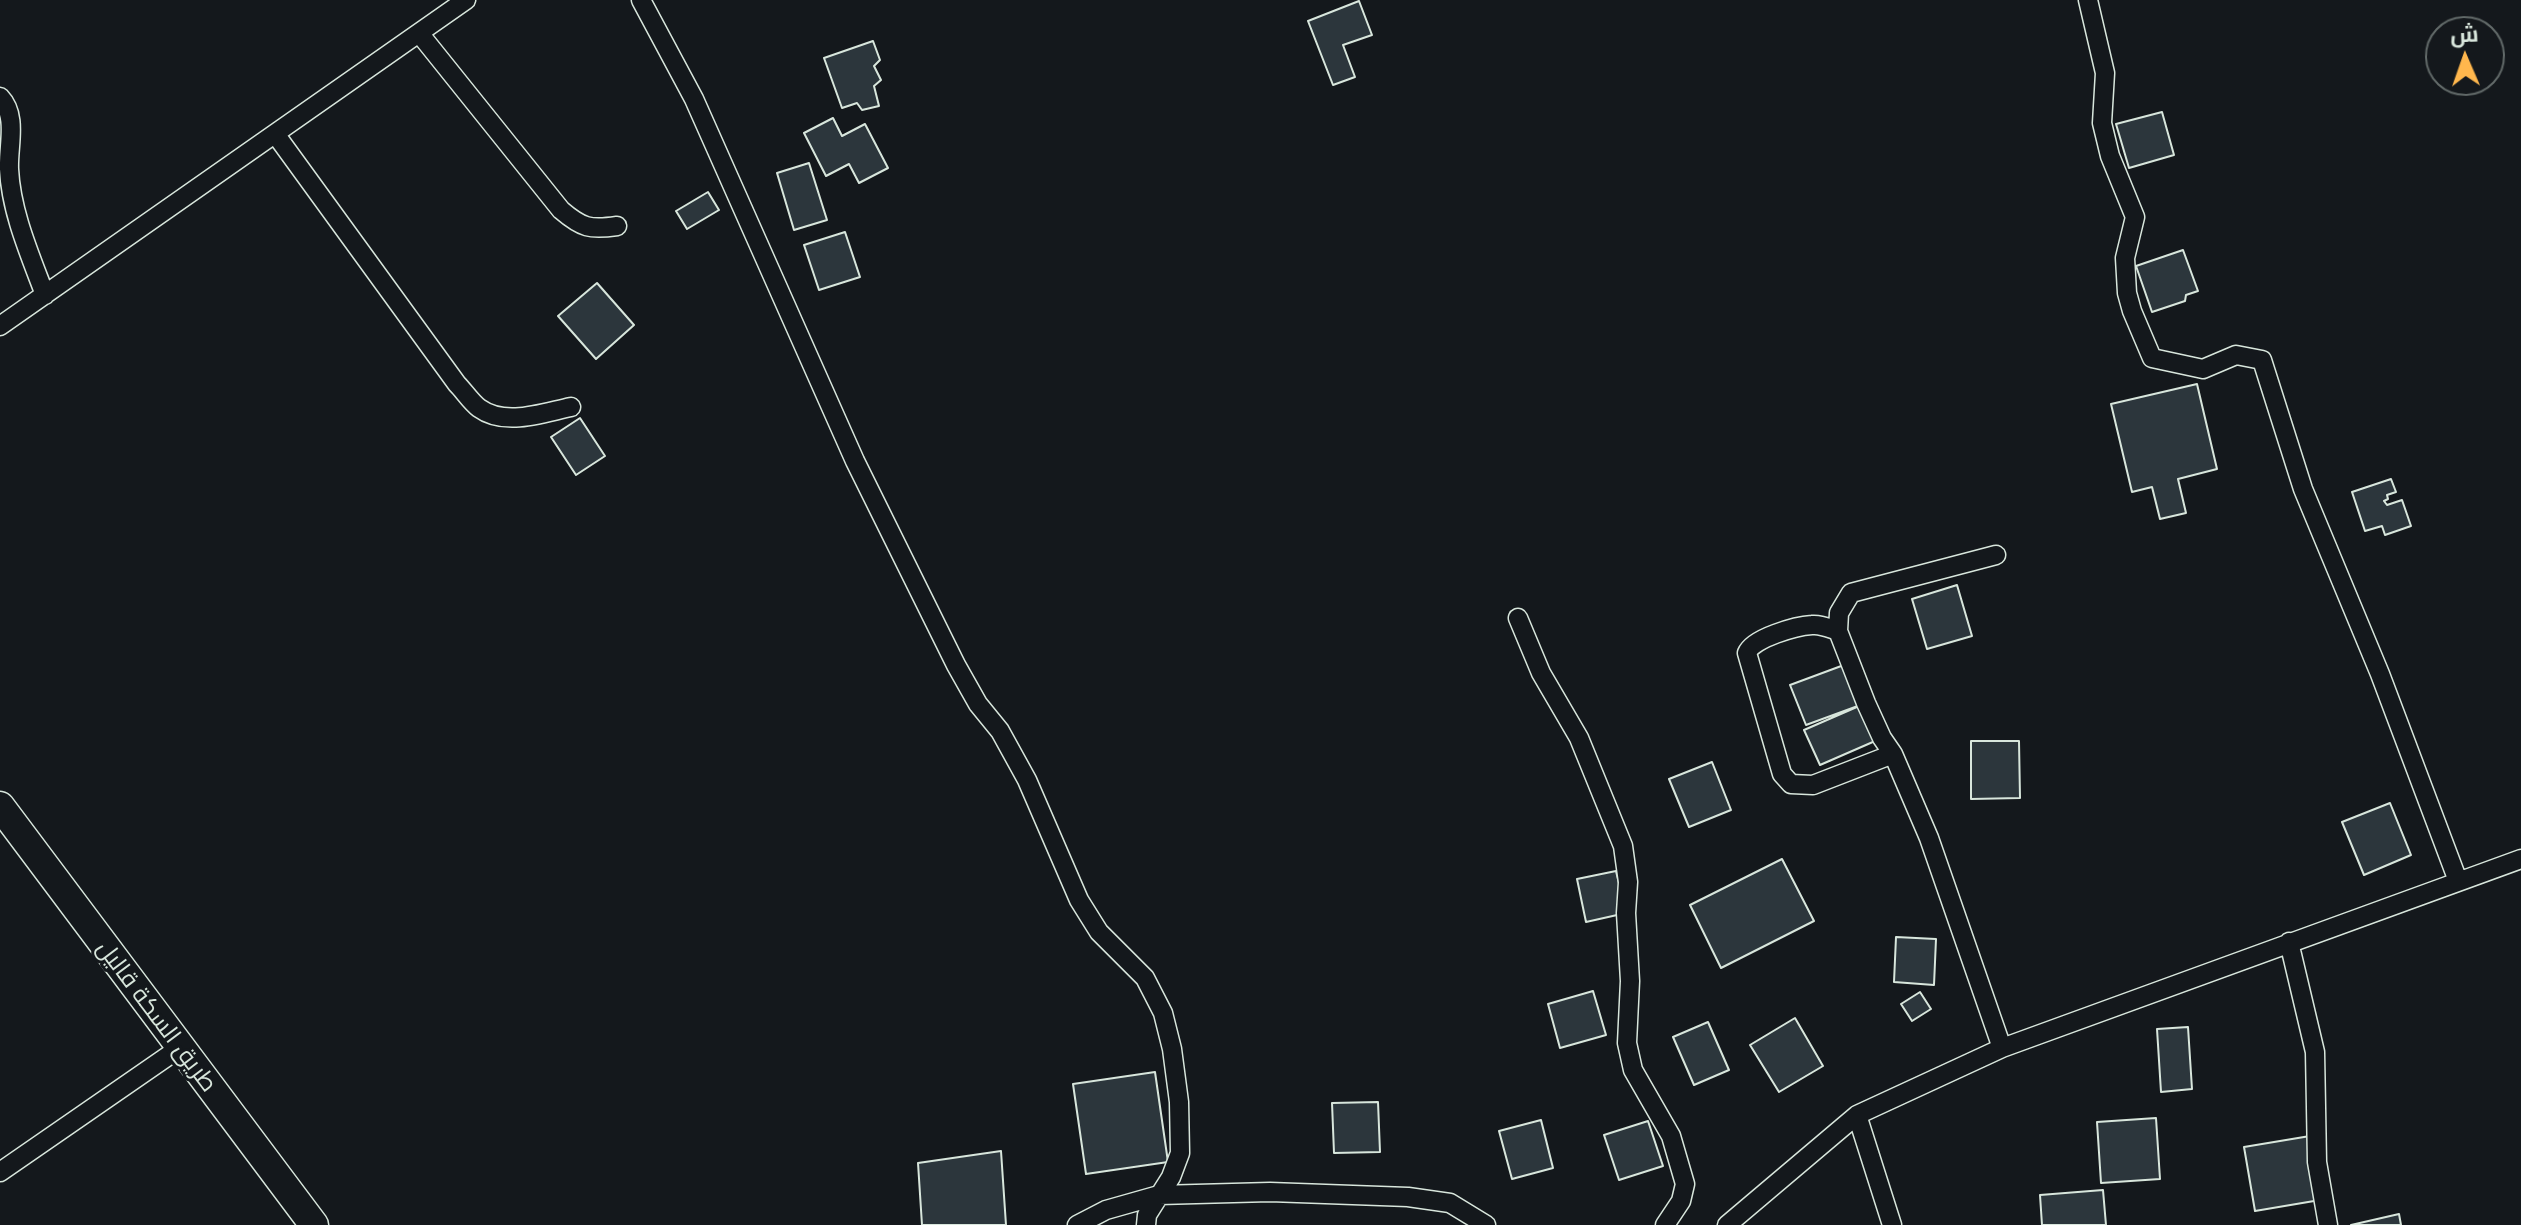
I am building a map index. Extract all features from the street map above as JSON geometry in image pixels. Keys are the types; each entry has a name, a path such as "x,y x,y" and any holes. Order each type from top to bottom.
{"main road":[{"name":"طريق السكة قاليل","path":"0,806 314,1225"}],"street":[{"path":"0,326 466,0"},
{"path":"641,0 694,99 855,461 956,665 978,704 1000,731 1027,780 1079,900 1099,932 1145,978 1163,1013 1172,1049 1179,1102 1180,1153 1171,1177 1147,1215 1146,1225"},
{"path":"2088,0 2105,73 2102,123 2110,156 2135,217 2125,258 2127,293 2132,311 2152,358 2203,369 2236,355 2262,360 2303,489 2380,674 2458,881"},
{"path":"419,33 561,210 575,222 593,230 617,226"},
{"path":"0,97 10,117 12,195 45,295"},
{"path":"276,135 457,384 478,408 498,417 520,418 571,407"},
{"path":"1996,555 1851,593 1839,613 1838,631 1882,738 1893,754 1929,838 2002,1048"},
{"path":"1518,618 1541,673 1579,738 1623,846 1628,882 1626,913 1630,981 1627,1043 1633,1070 1671,1136 1685,1184 1681,1201 1665,1225"},
{"path":"1838,631 1816,624 1806,625 1758,641 1750,646 1747,653 1782,774 1791,784 1813,785 1893,754"},
{"path":"1727,1225 1857,1115 2002,1048 2521,859"},
{"path":"2289,942 2315,1052 2317,1162 2328,1225"},
{"path":"0,1172 181,1047"},
{"path":"1857,1115 1892,1225"},
{"path":"1077,1225 1106,1210 1159,1195 1270,1192 1408,1197 1450,1203 1486,1225"}],"building":[{"path":"1359,1 1372,35 1343,45 1355,77 1333,85 1308,21"},
{"path":"873,41 880,60 874,66 881,80 874,86 879,106 862,110 857,103 842,108 824,58"},
{"path":"2162,112 2174,155 2129,168 2116,124"},
{"path":"833,118 842,136 865,124 888,168 859,183 849,164 826,176 804,133"},
{"path":"809,163 827,220 794,230 777,173"},
{"path":"708,192 719,210 687,229 676,211"},
{"path":"845,232 860,277 819,290 804,245"},
{"path":"2183,250 2198,291 2186,295 2185,301 2152,312 2136,266"},
{"path":"597,283 634,325 596,359 558,316"},
{"path":"2197,384 2217,469 2178,479 2186,513 2160,519 2152,487 2132,492 2111,404"},
{"path":"580,418 605,456 576,475 551,437"},
{"path":"2391,479 2396,492 2387,495 2388,499 2384,501 2387,505 2402,500 2411,526 2385,535 2382,526 2365,531 2352,492"},
{"path":"1957,585 1972,636 1927,649 1912,599"},
{"path":"1852,662 1866,703 1806,725 1790,685"},
{"path":"1866,703 1882,738 1820,765 1804,730"},
{"path":"1971,741 2019,741 2020,798 1971,799"},
{"path":"1712,762 1731,810 1689,827 1669,779"},
{"path":"2390,803 2411,855 2364,875 2342,822"},
{"path":"1782,859 1814,921 1721,968 1690,905"},
{"path":"1616,871 1626,913 1586,922 1577,879"},
{"path":"1896,937 1936,939 1934,985 1894,982"},
{"path":"1593,991 1606,1035 1560,1048 1548,1004"},
{"path":"1920,992 1931,1009 1912,1021 1901,1004"},
{"path":"1795,1018 1823,1066 1779,1092 1750,1045"},
{"path":"1708,1022 1729,1070 1694,1085 1673,1037"},
{"path":"2188,1027 2192,1089 2161,1092 2157,1029"},
{"path":"1155,1072 1168,1162 1086,1174 1073,1084"},
{"path":"1378,1102 1380,1152 1334,1153 1332,1103"},
{"path":"2156,1118 2160,1179 2101,1183 2097,1122"},
{"path":"1541,1120 1553,1168 1512,1179 1499,1131"},
{"path":"1648,1121 1663,1166 1619,1180 1604,1135"},
{"path":"2310,1136 2320,1200 2255,1211 2244,1147"},
{"path":"1001,1151 1006,1225 922,1225 918,1163"},
{"path":"2103,1190 2106,1225 2042,1225 2040,1195"},
{"path":"2399,1214 2401,1225 2351,1225"}]}
